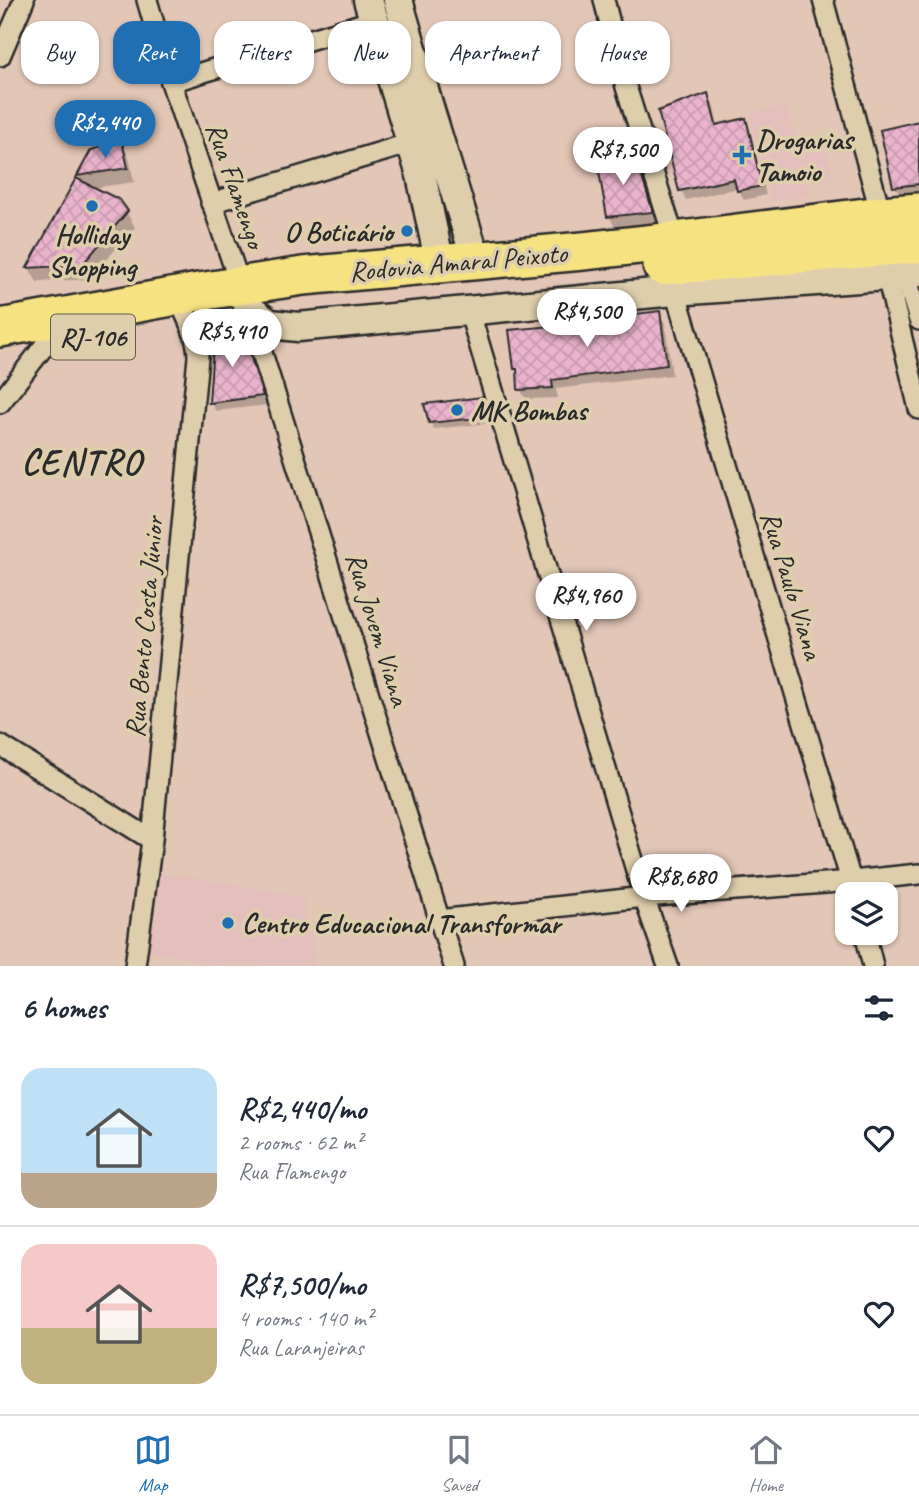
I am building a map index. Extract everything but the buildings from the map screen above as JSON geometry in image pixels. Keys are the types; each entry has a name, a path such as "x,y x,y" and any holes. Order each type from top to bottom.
{"highway":[{"name":"Rodovia Amaral Peixoto","path":"900,255 919,212"},
{"name":"Rodovia Amaral Peixoto","path":"0,328 182,308 245,297 303,276 675,241 900,255"},
{"name":"Rodovia Amaral Peixoto","path":"245,297 303,300 456,284 900,255"},
{"name":"Rodovia Amaral Peixoto","path":"0,353 45,345 182,308"}],"main road":[{"path":"398,0 428,104 458,262"},
{"path":"371,10 421,175 458,262"},
{"path":"245,297 270,324 298,327 675,291 900,255"}],"street":[{"path":"0,56 24,0"},
{"name":"Rua Flamengo","path":"148,0 154,21"},
{"path":"604,0 626,87 675,241"},
{"path":"823,0 919,320"},
{"path":"200,72 371,10"},
{"name":"Rua Flamengo","path":"172,84 245,297"},
{"path":"211,203 411,143"},
{"path":"900,255 919,409"},
{"name":"Rua Paulo Viana","path":"675,291 851,882"},
{"name":"Rua Jovem Viana","path":"245,297 454,966"},
{"name":"Rua Bento Costa Júnior","path":"135,966 152,840 198,357 195,335 182,308"},
{"path":"469,310 644,897 668,966"},
{"path":"0,403 45,345"},
{"path":"0,745 152,840"},
{"path":"881,882 919,874"},
{"path":"439,920 644,897 835,889"},
{"path":"868,945 873,966"}],"shaded area":[{"path":"787,105 810,196 771,200 750,114"},
{"path":"821,137 834,179 810,183 799,142"},
{"name":"Centro Educacional Transformar","path":"154,871 302,897 316,966 216,966 145,949"}],"place":[{"name":"Drogarias Tamoio","path":"742,155"},
{"name":"Holliday Shopping","path":"92,206"},
{"name":"O Boticário","path":"407,231"},
{"name":"MK Bombas","path":"457,410"},
{"name":"Centro Educacional Transformar","path":"228,923"}],"district":[{"name":"CENTRO","path":"82,462"}]}
